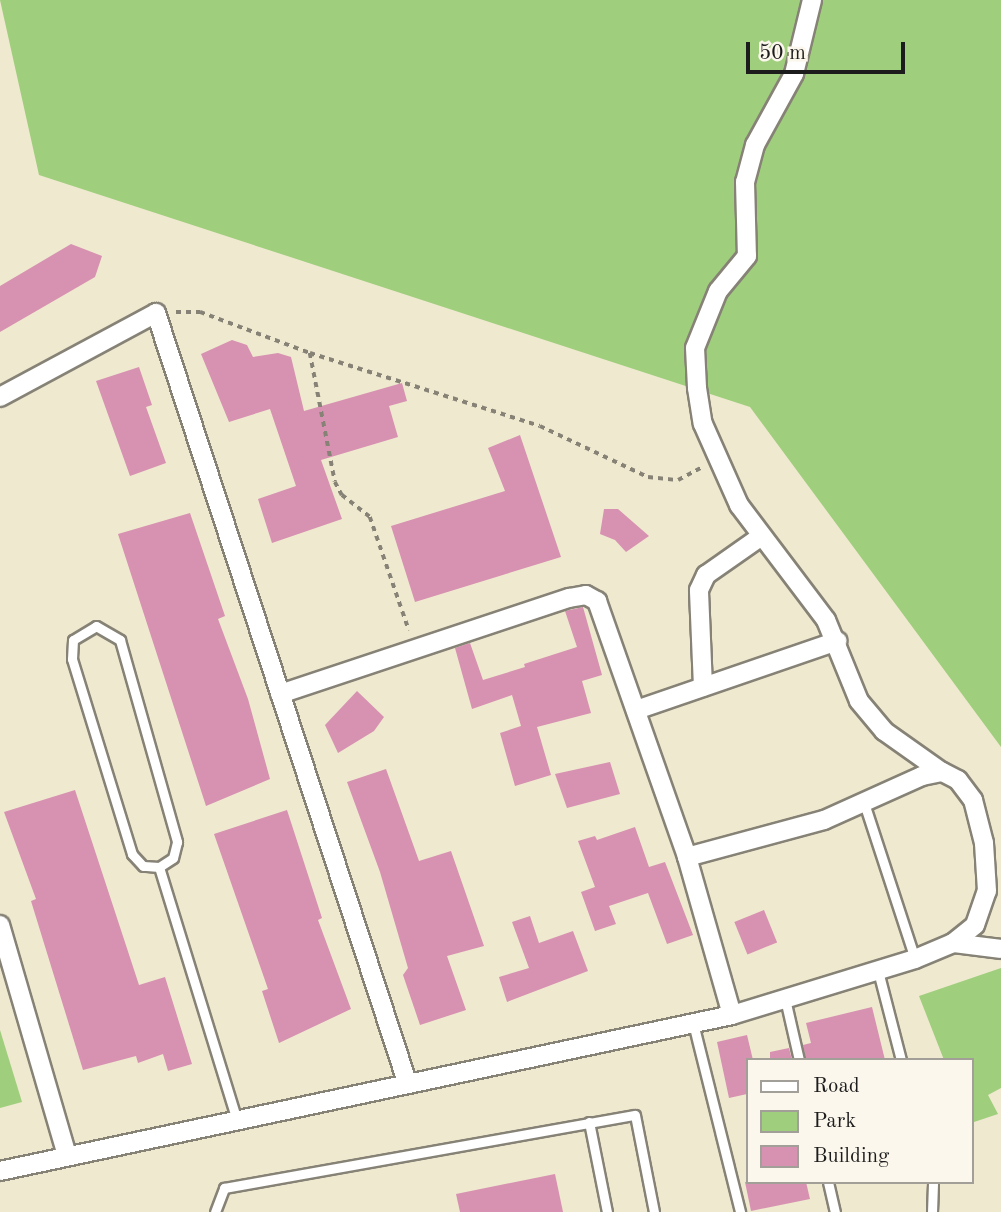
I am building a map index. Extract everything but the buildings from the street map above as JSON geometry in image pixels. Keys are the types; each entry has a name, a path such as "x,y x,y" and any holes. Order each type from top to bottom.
{"street":[{"path":"0,1171 407,1082 732,1015 915,959 953,943 975,925 987,891 984,843 973,800 958,780 942,772 884,731 859,701 849,684 837,641 739,505 703,424 695,348 718,290 747,256 745,181 755,145 794,74 812,0"},
{"path":"0,397 156,313 407,1082"},
{"path":"702,688 699,590 706,575 761,537"},
{"path":"280,694 586,595 597,601 687,857 732,1015"},
{"path":"636,710 837,641"},
{"path":"687,857 812,824 922,776 942,772"},
{"path":"0,925 67,1155"},
{"path":"953,943 1001,948"}],"lane":[{"path":"87,628 106,628 122,649 177,842 173,858 159,867 143,866 132,854 72,659 73,640 87,628"},
{"path":"864,803 915,959"},
{"path":"159,867 237,1121"},
{"path":"878,971 900,1058"},
{"path":"785,999 799,1058"},
{"path":"693,1023 740,1212"},
{"path":"215,1212 225,1188 635,1115 654,1212"},
{"path":"589,1122 607,1212"},
{"path":"828,1184 835,1212"},
{"path":"932,1212 933,1184"}],"path":[{"path":"156,313 200,312 310,353 540,426 648,477 678,480 717,457"},
{"path":"310,353 335,482 342,495 370,517 415,649"}],"green space":[{"path":"0,0 1001,0 1001,747 750,407 39,175"},
{"path":"1001,968 1001,1088 988,1095 998,1114 973,1122 973,1058 943,1058 919,996"},
{"path":"0,1030 22,1102 0,1108"}]}
